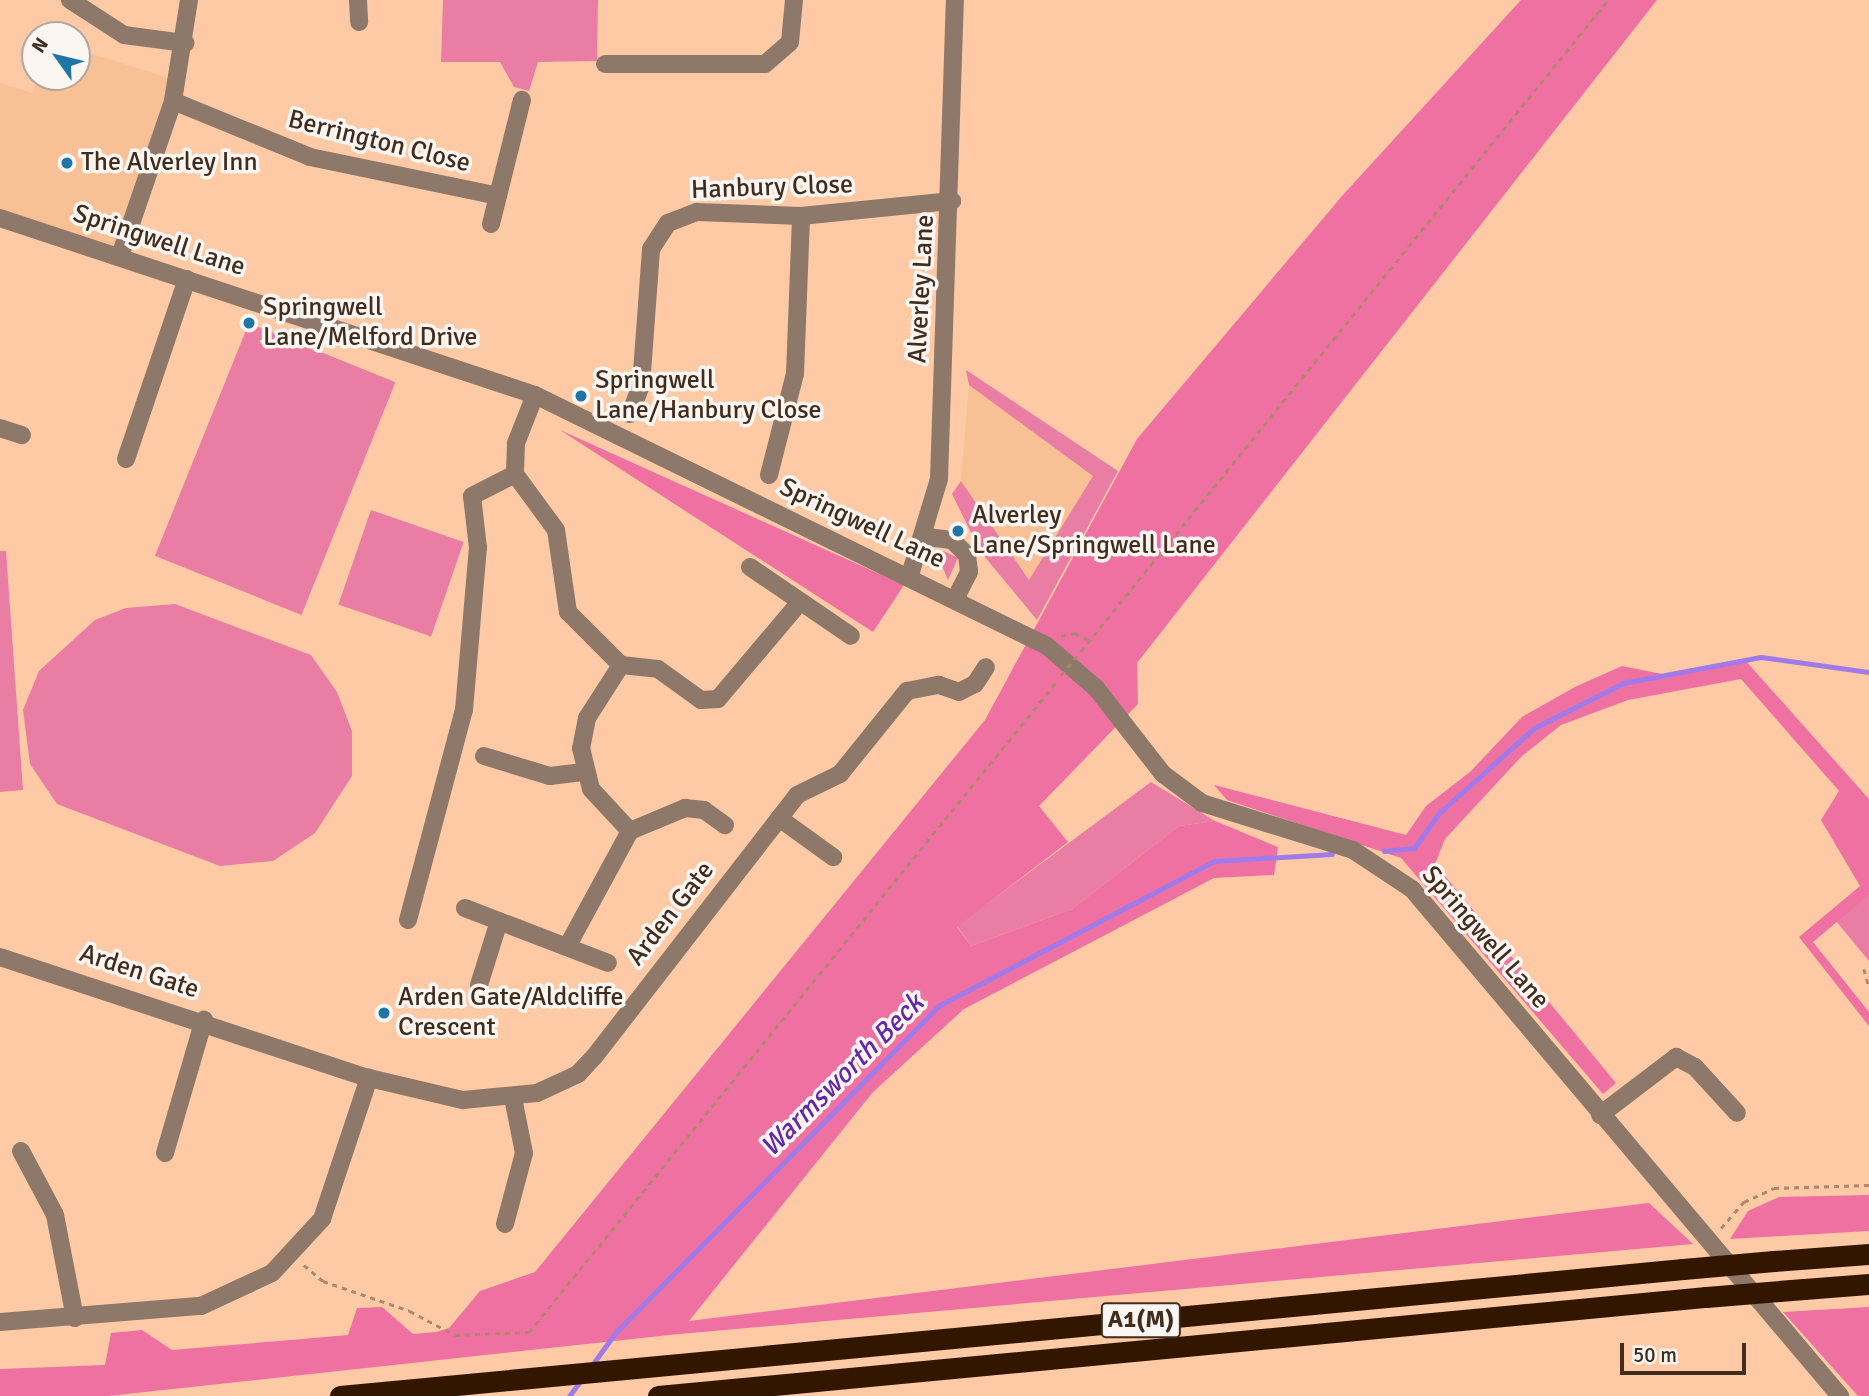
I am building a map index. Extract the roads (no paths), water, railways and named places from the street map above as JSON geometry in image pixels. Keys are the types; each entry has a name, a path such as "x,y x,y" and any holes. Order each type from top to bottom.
{"highway":[{"name":"A1(M)","path":"340,1396 1683,1269 1869,1254"},
{"name":"A1(M)","path":"658,1396 1869,1284"}],"street":[{"path":"70,0 124,35 185,43"},
{"path":"120,256 173,101 185,43 189,0"},
{"path":"358,0 359,22"},
{"path":"605,64 765,64 790,42 794,0"},
{"name":"Alverley Lane","path":"910,575 927,537 939,479 952,201 956,0"},
{"name":"Berrington Close","path":"491,225 522,100"},
{"name":"Berrington Close","path":"173,101 310,157 498,196"},
{"name":"Hanbury Close","path":"630,414 641,386 650,249 659,233 697,212 801,216 952,201"},
{"path":"769,475 795,374 801,216"},
{"name":"Springwell Lane","path":"0,218 535,395 956,597 1048,646 1097,688 1163,774 1202,803 1353,850 1390,870 1436,915 1697,1234 1840,1396"},
{"path":"126,459 187,279"},
{"path":"535,395 516,443 515,474 556,530 561,594 570,615 621,665 658,669 701,700 718,699 800,602"},
{"path":"0,428 22,435"},
{"path":"408,920 464,710 478,548 472,496 515,474"},
{"path":"927,537 952,540 967,555 967,579 956,597"},
{"path":"750,568 851,636"},
{"path":"621,665 587,718 581,748 585,772 600,801 630,831"},
{"name":"Arden Gate","path":"0,957 204,1020 369,1078 463,1100 513,1098 578,1074 779,818 804,789 847,767 907,691 939,685 959,692 975,684 986,667"},
{"path":"484,756 550,776 585,772"},
{"path":"568,947 582,910 614,867 630,831 685,808 705,810 726,825"},
{"path":"779,818 833,857"},
{"path":"465,908 608,962"},
{"path":"479,985 499,921"},
{"path":"165,1153 204,1020"},
{"path":"1600,1115 1676,1057 1695,1067 1737,1113"},
{"path":"0,1322 201,1306 249,1288 294,1256 328,1205 369,1078"},
{"path":"505,1224 525,1144 513,1098"},
{"path":"21,1151 55,1214 75,1318"}],"waterway":[{"name":"Warmsworth Beck","path":"1384,851 1414,848 1439,813 1534,728 1623,683 1761,657 1869,672"},
{"name":"Warmsworth Beck","path":"592,1365 616,1332 940,1005 1214,861 1332,854"},
{"name":"Warmsworth Beck","path":"569,1396 582,1379"}],"place":[{"name":"The Alverley Inn","path":"67,163"},
{"name":"Springwell Lane/Melford Drive","path":"249,323"},
{"name":"Springwell Lane/Hanbury Close","path":"581,396"},
{"name":"Alverley Lane/Springwell Lane","path":"958,531"},
{"name":"Arden Gate/Aldcliffe Crescent","path":"384,1013"}]}
